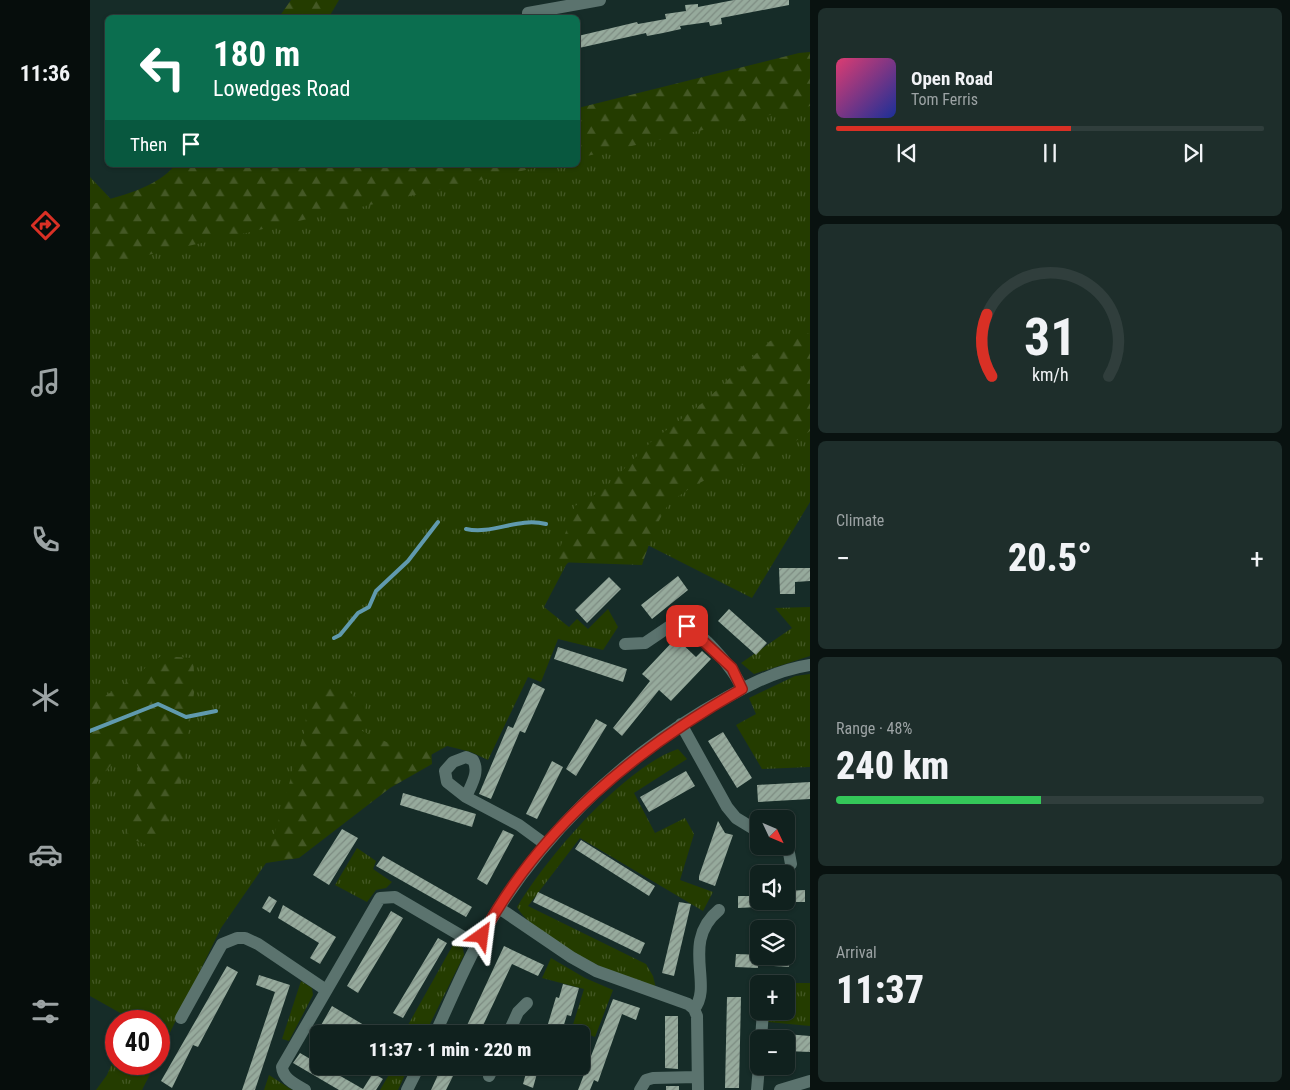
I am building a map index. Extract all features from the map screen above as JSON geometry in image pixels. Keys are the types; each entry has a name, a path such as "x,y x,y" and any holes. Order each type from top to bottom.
{"street":[{"path":"528,13 557,4 600,0"},
{"path":"625,644 645,643 673,624 687,626 732,668 742,689"},
{"path":"439,1025 477,945 499,908 545,844 592,794 635,758 681,724 742,689 793,668 810,664"},
{"path":"681,724 727,807 736,818 750,827"},
{"path":"466,797 519,825 545,844"},
{"path":"790,855 792,864"},
{"path":"305,1090 282,1074 282,1066 380,898 395,897 477,945"},
{"path":"499,908 571,957 596,971 688,1004 694,1009 696,1016 698,1084 653,1078 646,1080 640,1090"},
{"path":"694,1009 701,997 698,964 700,938 712,916 719,910"},
{"path":"181,1018 222,944 236,938 245,938 258,944 326,990"},
{"path":"512,1025 518,1012 527,1003"},
{"path":"407,1090 414,1075"},
{"path":"757,1090 758,1075"},
{"path":"780,1090 810,1081"}],"green space":[{"path":"291,0 339,0 330,15 280,15"},
{"path":"810,52 810,106 580,158 580,108 799,53"},
{"path":"810,91 810,502 752,598 604,523 566,565 544,607 569,627 577,619 588,629 608,609 618,627 603,650 558,639 541,682 528,677 488,760 471,752 447,746 393,776 266,863 221,928 170,1032 170,1010 115,1010 90,996 90,177 124,213 389,167 580,167 580,134"},
{"path":"173,167 539,167 90,268 90,205 136,191 158,180"},
{"path":"796,332 810,334 810,431 780,450 714,476 673,500 656,526 642,565 555,562 575,506 603,490 652,441 705,401 770,341"},
{"path":"810,607 810,656 754,674 741,663 792,628 775,608"},
{"path":"161,656 193,658 195,686 180,791 157,849 127,837 138,767 132,753 123,750 90,791 90,704 119,688"},
{"path":"810,674 810,767 762,769 736,725 756,714 749,698 795,676"},
{"path":"338,684 366,704 360,730 402,749 431,746 432,764 390,788 299,858 266,863 304,733 309,695"},
{"path":"678,749 687,759 634,793 655,833 685,818 694,834 680,880 713,892 703,911 580,838 528,906 646,964 653,976 656,988 623,977 580,956 540,930 525,918 517,907 547,864 588,816 634,774 657,759"},
{"path":"357,848 376,861 373,869 392,882 386,888 376,890 367,902 335,885"},
{"path":"454,943 463,948 464,955 429,1025 408,1025"},
{"path":"551,958 585,978 613,990 595,1037 590,1035 590,1025 573,1025 584,989 542,978"},
{"path":"301,981 312,988 313,995 289,1041 282,1039"},
{"path":"795,983 810,983 810,1026 768,1022 769,1020 795,1020"},
{"path":"107,1075 150,1075 142,1090 96,1090"},
{"path":"269,1075 292,1090 264,1090"},
{"path":"389,1075 405,1075 398,1090 380,1090"}],"building":[{"path":"734,0 789,0 789,5 721,18 722,24 710,26 709,22 680,26 681,29 663,33 647,36 646,33 580,48 580,36 637,22 638,24 666,19 665,14 686,11 685,5 698,4 698,7"},
{"path":"779,568 810,568 810,581 795,582 795,594 780,594"},
{"path":"678,576 688,590 652,619 641,605"},
{"path":"609,577 621,589 587,623 575,610"},
{"path":"729,609 767,643 756,655 718,621"},
{"path":"676,638 696,657 702,651 711,659 671,701 659,690 622,736 613,728 650,681 642,674"},
{"path":"558,647 627,669 623,682 554,659"},
{"path":"533,683 545,689 525,733 520,731 491,799 479,794 508,726 513,728"},
{"path":"596,719 607,725 576,776 566,769"},
{"path":"723,732 752,778 737,788 708,741"},
{"path":"552,761 563,767 537,819 526,814"},
{"path":"686,771 695,786 649,812 640,797"},
{"path":"810,782 810,799 758,802 757,785"},
{"path":"403,793 476,814 472,827 400,805"},
{"path":"718,821 725,833 733,835 715,886 699,880 699,876"},
{"path":"342,829 358,838 329,885 313,875"},
{"path":"503,830 514,835 487,885 477,879"},
{"path":"581,840 655,886 649,896 575,849"},
{"path":"383,856 472,907 466,917 376,866"},
{"path":"805,890 805,902 795,902 795,891"},
{"path":"538,892 645,943 640,954 533,902"},
{"path":"269,896 277,901 270,913 262,908"},
{"path":"738,896 750,896 750,907 738,908"},
{"path":"679,902 691,904 674,976 662,973"},
{"path":"283,905 336,937 320,964 310,958 319,943 278,918"},
{"path":"391,911 403,918 358,993 347,986"},
{"path":"438,938 447,943 403,1018 393,1013"},
{"path":"504,946 544,965 538,976 512,964 483,1025 467,1025"},
{"path":"736,954 750,955 750,965 758,965 758,968 735,967"},
{"path":"758,965 789,965 789,967"},
{"path":"227,966 238,972 198,1047 193,1045 172,1088 161,1081 164,1075 170,1075 170,1065"},
{"path":"259,975 290,985 255,1090 242,1090 275,992 256,985"},
{"path":"563,984 579,988 571,1016 567,1015 564,1025 548,1025 556,997 559,998"},
{"path":"727,997 741,997 739,1088 725,1088"},
{"path":"613,999 640,1008 636,1020 622,1014 598,1082 594,1080 590,1090 578,1090 584,1075 590,1075 590,1059"},
{"path":"332,1006 364,1025 334,1025 321,1025"},
{"path":"665,1016 678,1016 678,1069 665,1068"},
{"path":"795,1035 810,1036 810,1052 795,1051"},
{"path":"300,1053 310,1059 310,1073 293,1063"},
{"path":"313,1075 339,1075 363,1089 372,1075 376,1075 383,1079 376,1090 339,1090"},
{"path":"438,1075 454,1075 446,1090 431,1090"},
{"path":"526,1075 537,1075 533,1088 523,1084"},
{"path":"666,1086 679,1086 679,1090 666,1090"}],"waterway":[{"path":"334,638 340,635 358,613 369,607 376,591 408,561 438,522"},
{"path":"466,529 486,530 535,522 546,524"},
{"path":"90,731 158,704 186,717 216,711"}],"route":[{"path":"482,936 520,876 545,844 592,794 635,758 681,724 742,689 732,668 687,626"}]}
